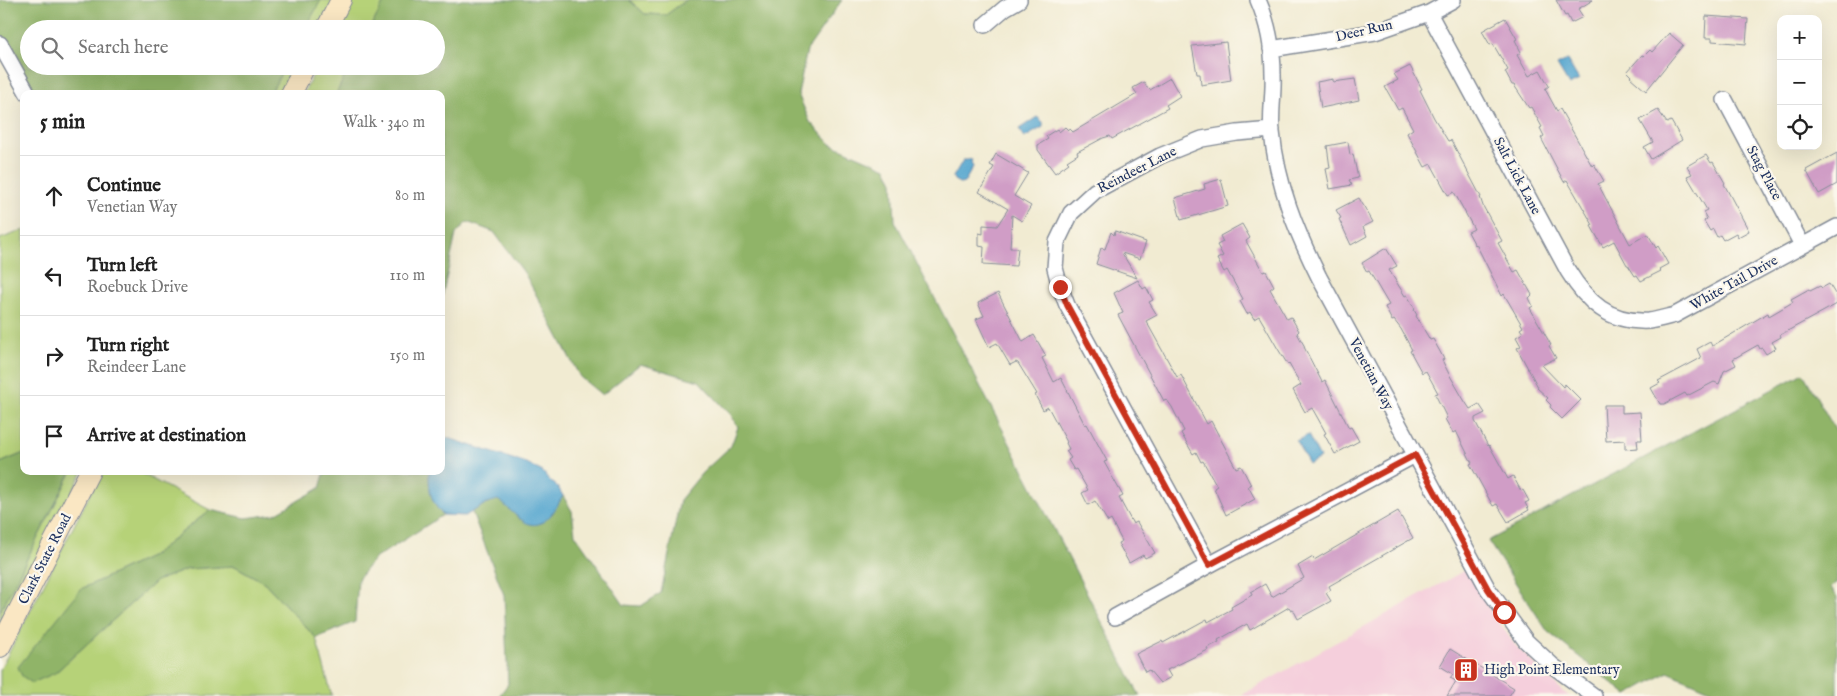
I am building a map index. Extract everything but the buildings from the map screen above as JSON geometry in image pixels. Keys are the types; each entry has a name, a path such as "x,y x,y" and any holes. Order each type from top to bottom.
{"main road":[{"path":"331,20 341,0"},
{"path":"293,90 301,75"},
{"name":"Clark State Road","path":"0,647 88,475"}],"street":[{"path":"985,25 1005,8 1019,0"},
{"name":"Venetian Way","path":"1258,0 1265,16 1271,50 1273,74 1272,130 1276,164 1286,203 1301,240 1488,589 1526,641 1553,666 1594,696"},
{"name":"Deer Run","path":"1271,50 1375,32 1429,13 1453,0"},
{"name":"Salt Lick Lane","path":"1429,13 1578,287 1591,301 1606,312 1625,320"},
{"path":"0,44 26,90"},
{"name":"Stag Place","path":"1725,100 1802,246"},
{"name":"Reindeer Lane","path":"1209,565 1067,305 1055,268 1057,242 1071,213 1094,191 1160,156 1202,139 1272,130"},
{"name":"White Tail Drive","path":"1625,320 1650,321 1675,315 1837,227"},
{"path":"1115,618 1209,565 1415,455"}],"shaded area":[{"path":"1467,569 1493,614 1515,645 1563,692 1570,696 1240,696"}],"green space":[{"path":"0,0 321,0 310,20 20,20 20,67 0,33"},
{"path":"321,0 336,0 325,20 310,20"},
{"path":"354,0 385,0 375,20 343,20"},
{"path":"385,0 629,0 645,14 666,15 686,0 842,0 807,50 798,94 810,122 831,144 886,168 893,182 895,221 1140,696 499,696 508,684 504,595 472,512 498,499 508,506 519,519 552,514 563,496 572,511 575,534 624,605 641,606 661,593 680,500 702,473 731,446 738,427 731,415 699,381 640,364 602,395 580,377 525,274 494,232 467,222 456,234 445,284 445,90 338,90 346,75 445,75 445,20 375,20"},
{"path":"629,0 686,0 666,15 645,14"},
{"path":"25,75 280,75 272,90 34,90"},
{"path":"280,75 295,75 287,90 272,90"},
{"path":"313,75 346,75 338,90 305,90"},
{"path":"20,232 20,455 0,463 0,239"},
{"path":"1803,373 1837,433 1837,582 1831,587 1837,597 1837,696 1724,696 1668,672 1627,695 1548,632 1488,541"},
{"path":"20,455 20,475 69,475 0,612 0,463"},
{"path":"70,475 81,475 0,633 0,612"},
{"path":"100,475 144,475 210,510 152,556 81,589 55,673 156,581 188,569 235,566 265,583 316,638 332,696 0,696 0,670"},
{"path":"324,475 429,475 431,495 435,505 443,515 374,559 358,579 355,622 316,638 265,583 235,566 188,569 156,581 55,673 32,683 22,676 18,667 81,589 152,556 210,510 246,518 275,514 320,488"}],"water":[{"path":"1567,60 1579,80 1569,85 1557,65"},
{"path":"1037,117 1043,122 1043,127 1024,138 1019,129"},
{"path":"963,160 972,160 973,167 964,183 961,184 954,180 953,177"},
{"path":"1308,435 1320,458 1309,464 1296,441"},
{"path":"445,437 525,463 543,472 558,487 563,496 546,520 534,525 519,518 498,500 487,503 465,516 443,515 435,505 429,484 429,475 445,475"}],"place":[{"name":"High Point Elementary","path":"1466,670"}],"route":[{"path":"1060,287 1067,305 1209,565 1415,455 1488,589 1504,612"}]}
